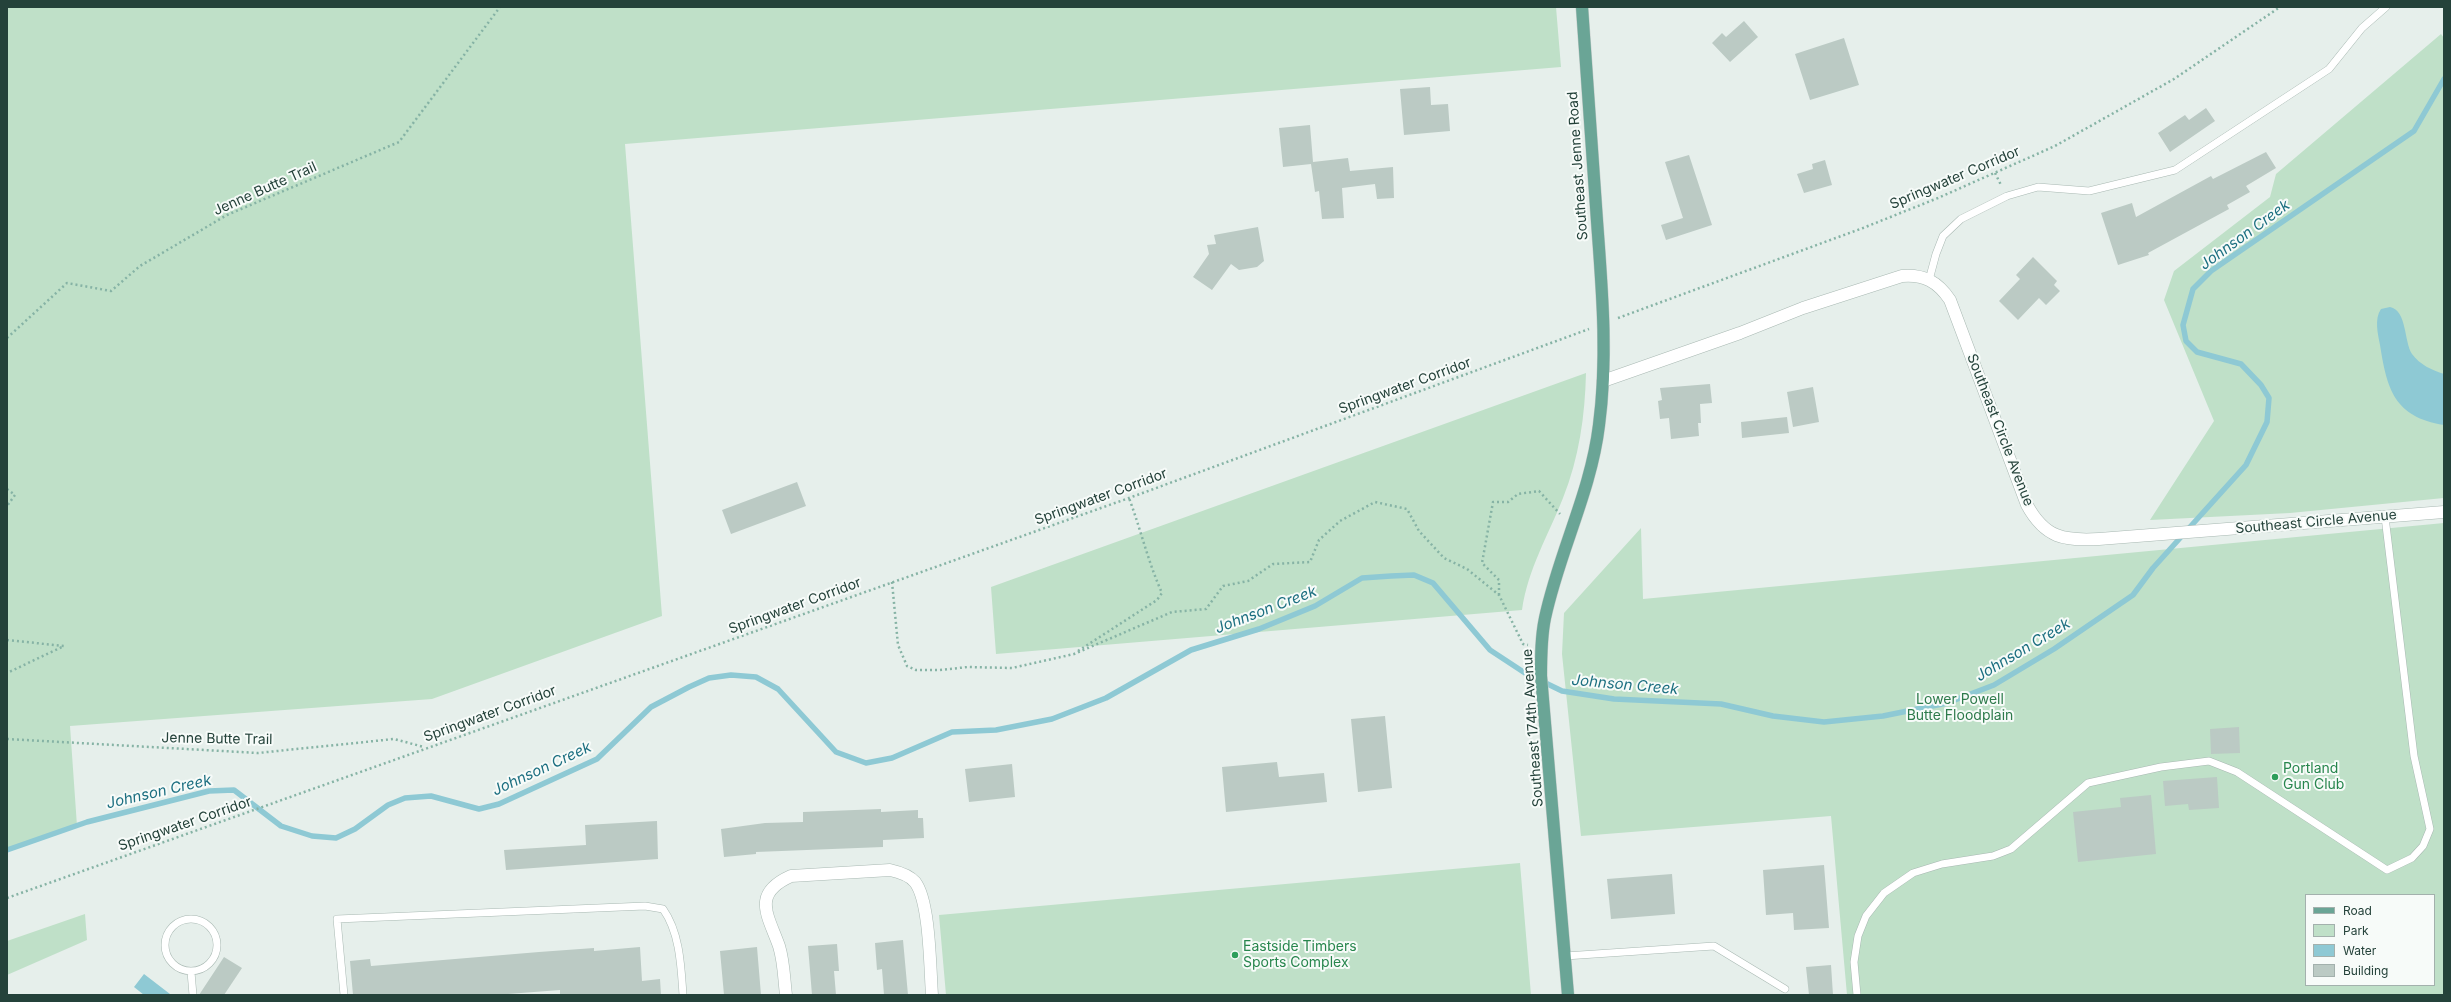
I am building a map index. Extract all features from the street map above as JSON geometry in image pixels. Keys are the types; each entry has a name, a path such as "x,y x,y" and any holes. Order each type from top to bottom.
{"main road":[{"name":"Southeast Jenne Road","path":"1582,7 1609,321"},
{"name":"Southeast 174th Avenue","path":"1568,995 1547,745 1541,649 1544,620 1551,594 1573,527 1595,451 1609,321"}],"street":[{"name":"Southeast Circle Avenue","path":"1603,381 1877,283 1909,276 1929,280 1941,288 1950,300 2028,505 2044,529 2053,534 2074,540 2211,531 2444,512"},
{"path":"786,995 779,947 768,922 765,909 765,898 772,888 780,880 791,876 890,870 902,873 915,882 922,894 926,914 932,995"}],"lane":[{"path":"1929,280 1936,254 1943,236 1947,230 1961,219 2007,196 2038,187 2089,191 2175,170 2329,69 2362,28 2386,7"},
{"path":"1857,995 1854,962 1858,936 1866,916 1884,893 1913,873 1942,864 1993,856 2010,849 2088,783 2162,767 2209,760 2237,772 2387,870 2412,858 2423,846 2430,829 2414,756 2385,516"},
{"path":"344,995 337,919 645,906 663,909 670,919 675,934 683,995"},
{"path":"183,920 198,920 211,928 217,942 215,956 205,968 191,972 176,967 166,956 164,942 171,928 183,920"},
{"path":"1565,956 1714,946 1785,989"},
{"path":"191,972 193,995"}],"path":[{"name":"Jenne Butte Trail","path":"7,338 67,283 111,291 140,266 227,215 399,142 500,7"},
{"name":"Springwater Corridor","path":"1609,321 1863,228 1938,198 2055,146 2174,79 2280,7"},
{"name":"Springwater Corridor","path":"7,898 1130,498 1590,329"},
{"path":"7,489 16,495 7,506"},
{"path":"1499,595 1499,580 1482,563 1493,502 1508,502 1518,494 1539,491 1573,527"},
{"path":"1074,654 1157,600 1162,593 1149,565 1140,526 1130,498"},
{"path":"892,582 898,644 907,666 916,670 968,666 1012,668 1074,654 1172,612 1206,609 1224,586 1248,581 1273,564 1310,562 1319,540 1335,526 1375,502 1407,509 1419,530 1444,558 1467,569 1499,595 1523,644 1541,649"},
{"path":"7,640 64,646 7,673"},
{"name":"Jenne Butte Trail","path":"7,739 258,753 394,739 425,748"}],"green space":[{"path":"7,7 1556,7 1561,67 625,144 662,616 432,699 70,726 77,826 7,851"},
{"path":"2441,34 2444,38 2444,498 2290,513 2150,520 2214,421 2164,300 2174,271 2270,197 2276,174"},
{"path":"1586,373 1583,421 1569,483 1539,553 1529,581 1522,610 996,654 991,587"},
{"name":"Lower Powell Butte Floodplain","path":"2444,523 2444,995 1847,995 1831,816 1581,836 1562,654 1564,613 1641,528 1643,599"},
{"name":"Eastside Timbers Sports Complex","path":"1520,863 1531,995 946,995 939,915"},
{"path":"85,914 87,940 7,975 7,941"}],"water":[{"path":"2390,307 2395,309 2402,320 2409,349 2412,354 2426,367 2444,374 2444,425 2427,421 2414,415 2404,408 2390,388 2383,361 2377,322 2381,309"},
{"path":"144,974 170,995 144,995 134,987"}],"building":[{"path":"1744,21 1758,37 1730,62 1712,43 1722,33 1726,37"},
{"path":"1844,38 1859,85 1810,100 1795,54"},
{"path":"1430,87 1431,105 1448,104 1450,131 1404,135 1400,89"},
{"path":"2206,108 2215,121 2170,152 2158,133 2185,115 2189,120"},
{"path":"1310,125 1313,162 1348,158 1350,171 1393,167 1394,198 1377,199 1375,184 1342,188 1344,218 1322,219 1319,191 1315,192 1311,164 1283,167 1279,128"},
{"path":"2266,152 2276,168 2246,186 2250,192 2227,205 2229,209 2148,253 2149,255 2118,265 2101,213 2132,203 2136,217 2211,176 2213,179"},
{"path":"1689,155 1712,225 1666,240 1661,225 1683,218 1665,162"},
{"path":"1825,160 1832,185 1804,193 1797,174 1813,169 1812,164"},
{"path":"1258,227 1264,261 1257,267 1239,270 1231,264 1212,290 1193,277 1209,254 1207,245 1216,244 1214,235"},
{"path":"2033,257 2057,281 2054,285 2060,291 2046,305 2039,298 2018,320 1999,301 2020,279 2016,275"},
{"path":"1710,384 1712,403 1700,404 1701,423 1698,423 1699,436 1671,439 1669,418 1660,419 1658,401 1662,400 1660,388"},
{"path":"1813,387 1819,422 1793,427 1787,392"},
{"path":"1787,417 1789,433 1742,438 1741,422"},
{"path":"797,482 806,506 731,534 722,510"},
{"path":"1385,716 1392,788 1358,792 1351,719"},
{"path":"2239,727 2240,753 2211,754 2210,729"},
{"path":"1277,762 1279,777 1324,773 1327,802 1226,812 1222,767"},
{"path":"1012,764 1015,797 969,802 965,769"},
{"path":"2217,777 2219,808 2189,810 2188,804 2165,806 2163,781"},
{"path":"2151,795 2156,854 2078,862 2073,812 2121,807 2120,798"},
{"path":"881,809 881,812 918,810 918,818 923,818 924,838 883,840 883,847 756,852 756,854 724,857 721,829 765,823 803,822 803,812"},
{"path":"657,821 658,859 506,870 504,850 586,845 585,825"},
{"path":"1824,865 1829,928 1794,930 1793,913 1766,915 1763,870"},
{"path":"1672,874 1675,914 1611,919 1607,879"},
{"path":"903,940 908,995 884,995 882,969 877,970 875,943"},
{"path":"837,944 839,971 834,971 836,995 812,995 808,946"},
{"path":"640,947 642,981 660,979 661,995 560,995 560,990 495,995 353,995 350,961 370,959 371,966 594,948 594,951"},
{"path":"757,947 761,995 724,995 720,951"},
{"path":"224,957 242,968 224,995 199,995"},
{"path":"1831,965 1833,995 1809,995 1806,967"}],"waterway":[{"name":"Johnson Creek","path":"7,850 87,822 209,791 234,790 281,826 312,836 336,838 355,829 388,805 405,798 431,796 479,809 499,804 597,759 651,707 709,678 731,675 756,677 778,689 836,752 866,763 892,758 952,732 996,730 1052,719 1106,698 1191,650 1259,629 1315,606 1362,578 1414,575 1433,583 1490,650 1525,673 1562,691 1614,699 1721,704 1773,716 1824,722 1883,716 1947,703 1994,685 2054,649 2133,595 2153,568 2246,465 2267,422 2269,398 2261,385 2241,364 2197,352 2186,341 2183,325 2193,289 2211,271 2414,131 2444,79"}],"place":[{"name":"Portland Gun Club","path":"2275,777"},
{"name":"Eastside Timbers Sports Complex","path":"1235,955"}]}
